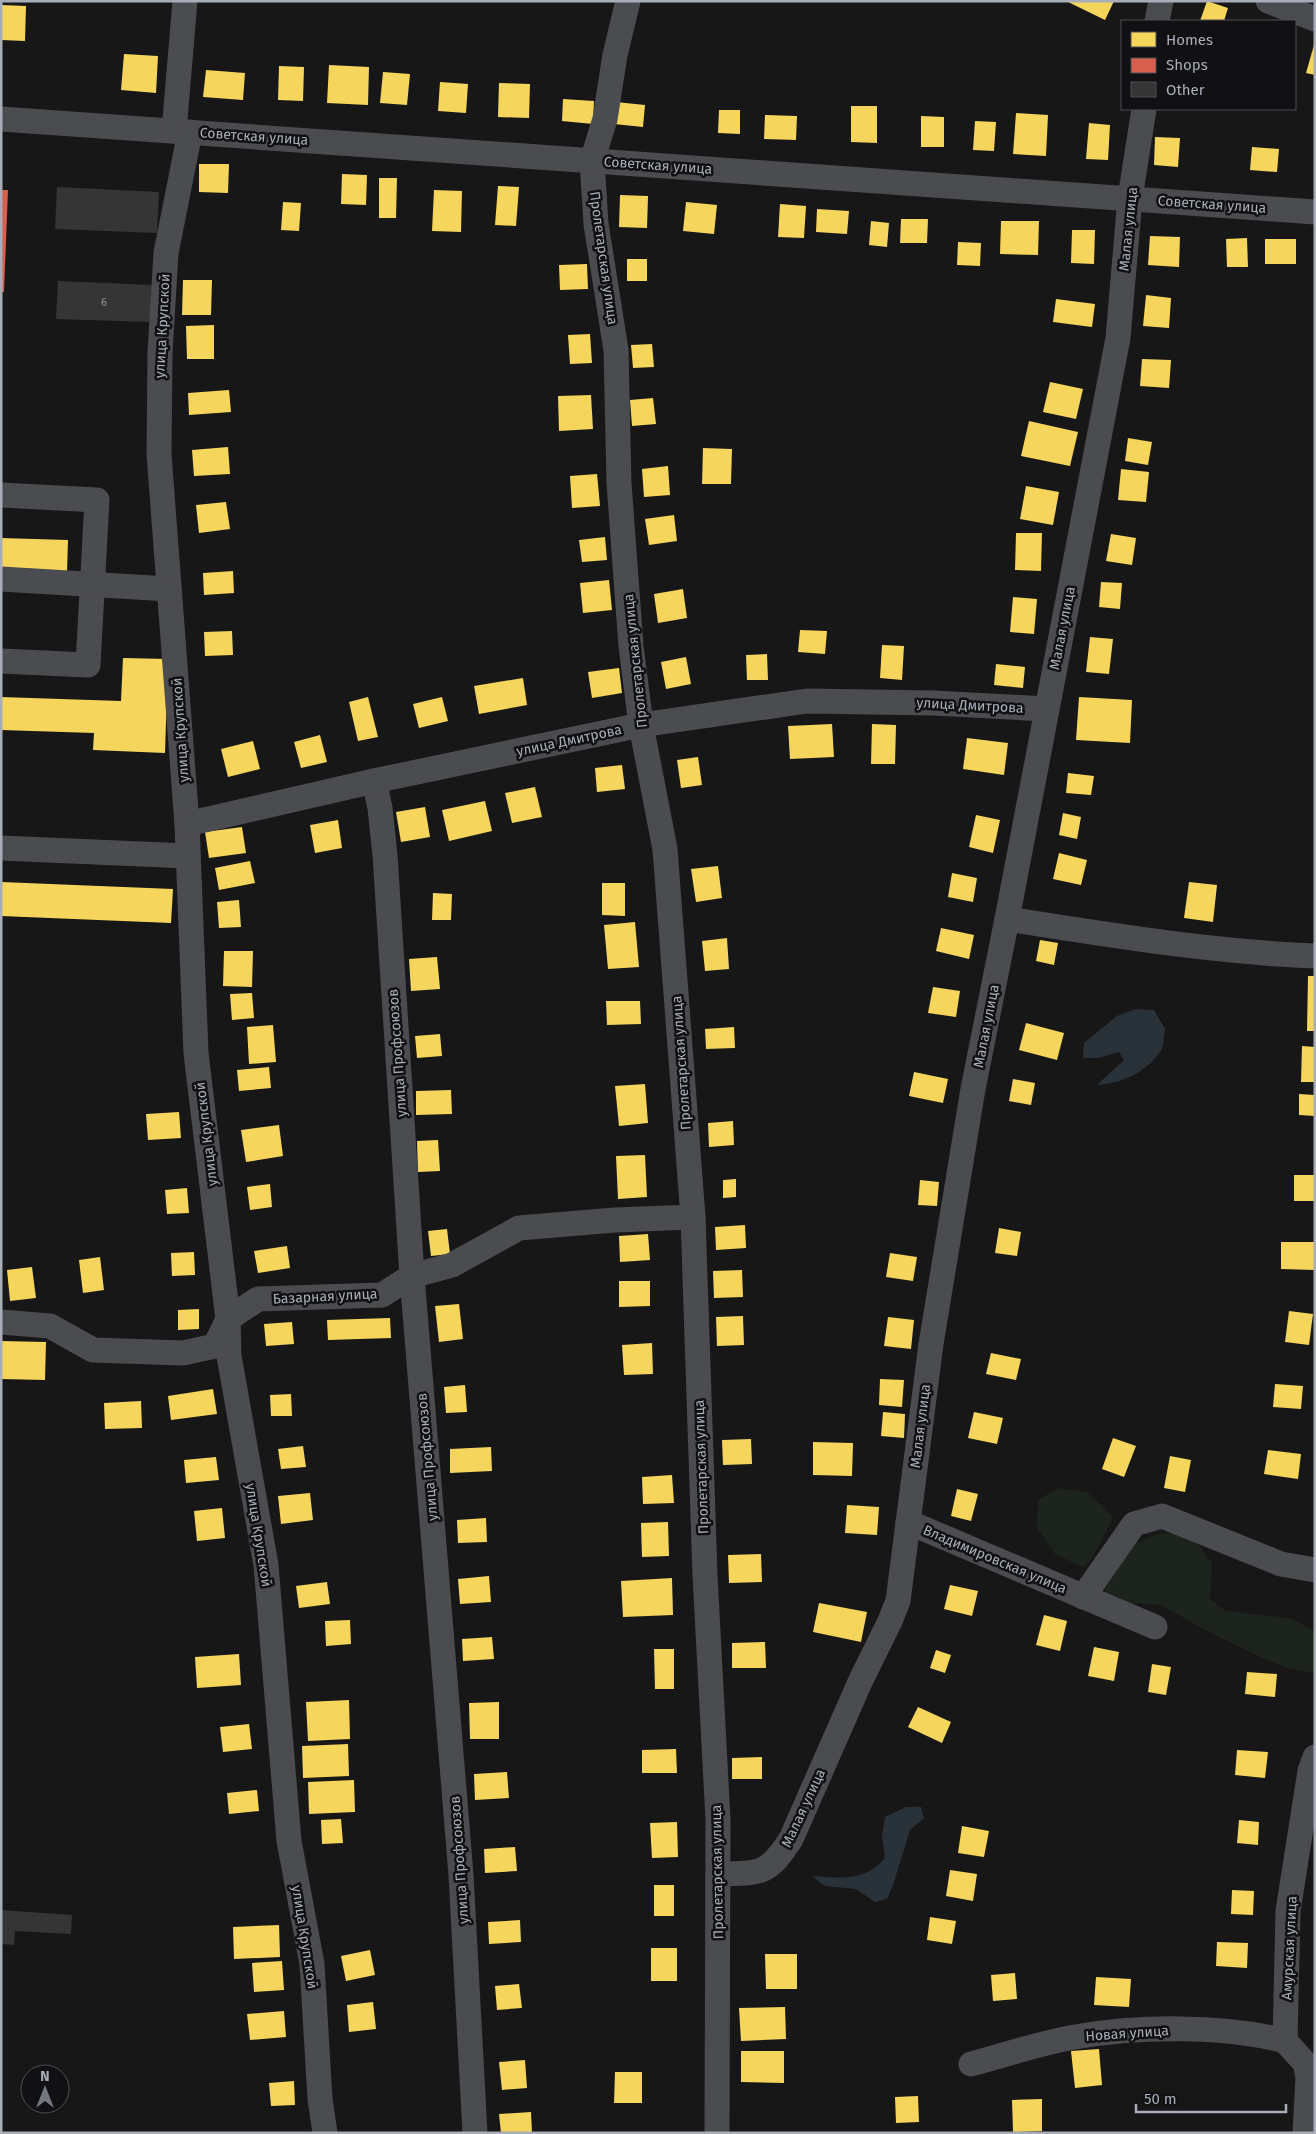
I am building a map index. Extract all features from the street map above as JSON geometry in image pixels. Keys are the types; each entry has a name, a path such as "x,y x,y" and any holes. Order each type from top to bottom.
{"street":[{"name":"улица Крупской","path":"185,1 182,131 166,253 160,353 159,454 187,824 196,1053 228,1319 229,1356 266,1565 289,1841 312,1964 320,2099 325,2133"},
{"name":"Пролетарская улица","path":"628,1 615,55 605,119 592,161 596,224 616,350 620,492 631,646 641,725 665,849 693,1217 704,1556 718,1820 717,2133"},
{"path":"1157,20 1160,1"},
{"path":"1268,1 1315,19"},
{"name":"Малая улица","path":"718,1874 760,1872 769,1868 778,1859 791,1840 860,1682 898,1601 932,1334 973,1089 1008,919 1046,709 1118,338 1130,198 1144,110"},
{"name":"Советская улица","path":"1,119 1315,212"},
{"path":"1,495 97,500 88,666 1,661"},
{"path":"1,579 169,589"},
{"name":"улица Дмитрова","path":"187,824 374,781 641,725 807,700 934,703 1046,709"},
{"name":"улица Профсоюзов","path":"374,781 380,808 385,855 412,1276 461,1875 475,2133"},
{"path":"1,848 188,856"},
{"path":"1008,919 1197,946 1315,956"},
{"name":"Базарная улица","path":"228,1319 258,1299 382,1295 412,1276 452,1265 518,1228 615,1220 693,1217"},
{"path":"1,1322 50,1326 93,1350 182,1353 215,1346 228,1319"},
{"name":"Владимировская улица","path":"1083,1597 1134,1524 1162,1516 1281,1564 1315,1570"},
{"name":"Владимировская улица","path":"908,1522 1155,1628"},
{"name":"Амурская улица","path":"1285,2041 1288,1910 1310,1771 1315,1757"},
{"name":"Новая улица","path":"971,2064 1074,2037 1124,2031 1204,2030 1260,2034 1285,2041"},
{"path":"1285,2041 1310,2061 1304,2133"}],"shaded area":[{"path":"1136,1009 1154,1010 1165,1029 1161,1050 1147,1066 1132,1076 1115,1082 1097,1085 1124,1060 1119,1052 1098,1058 1083,1058 1084,1043 1117,1016"},
{"path":"1058,1488 1087,1492 1113,1517 1092,1559 1083,1567 1055,1554 1037,1528 1038,1500"},
{"path":"1175,1533 1196,1541 1212,1563 1210,1599 1226,1611 1290,1618 1315,1631 1315,1669 1313,1673 1290,1669 1260,1657 1207,1631 1161,1605 1138,1603 1126,1605 1105,1595 1105,1589 1133,1545 1156,1534"},
{"path":"906,1807 921,1807 924,1818 910,1830 887,1899 875,1902 856,1889 825,1886 812,1876 852,1877 877,1866 885,1858 882,1836 885,1817"}],"building: Homes":[{"path":"1066,1 1114,1 1105,20"},
{"path":"1207,1 1228,8 1224,20 1200,20"},
{"path":"1,5 26,6 25,41 1,40"},
{"path":"1315,45 1315,75 1306,73"},
{"path":"124,54 158,56 156,93 121,90"},
{"path":"329,65 369,67 368,105 327,103"},
{"path":"279,66 304,67 303,101 278,100"},
{"path":"206,70 245,73 243,100 203,97"},
{"path":"383,72 410,74 407,105 380,103"},
{"path":"440,82 468,84 466,113 438,111"},
{"path":"499,83 530,84 529,118 498,117"},
{"path":"563,99 594,101 593,124 562,121"},
{"path":"616,102 645,105 643,127 614,124"},
{"path":"851,106 877,106 877,143 851,142"},
{"path":"719,110 740,110 740,134 718,133"},
{"path":"1016,113 1048,115 1046,156 1013,154"},
{"path":"765,115 797,116 796,140 764,139"},
{"path":"921,116 944,117 944,147 921,147"},
{"path":"975,121 996,122 994,151 973,150"},
{"path":"1089,123 1110,125 1108,160 1086,159"},
{"path":"1155,137 1180,138 1178,167 1154,165"},
{"path":"1252,147 1279,149 1277,172 1250,170"},
{"path":"199,164 229,164 228,193 199,192"},
{"path":"342,174 367,175 366,205 341,204"},
{"path":"379,178 397,178 396,218 379,218"},
{"path":"498,186 519,187 516,226 495,225"},
{"path":"434,190 462,191 461,232 432,231"},
{"path":"620,195 648,196 647,228 619,227"},
{"path":"283,202 301,203 299,231 281,230"},
{"path":"686,202 717,205 714,234 683,231"},
{"path":"780,204 806,206 804,238 778,237"},
{"path":"817,209 849,211 847,234 816,232"},
{"path":"901,219 928,219 927,243 900,243"},
{"path":"871,221 889,223 887,247 869,245"},
{"path":"1001,221 1039,221 1038,255 1000,254"},
{"path":"1072,230 1095,230 1094,264 1071,263"},
{"path":"1150,236 1180,237 1179,267 1148,265"},
{"path":"1247,238 1248,267 1227,267 1226,239"},
{"path":"1265,239 1296,239 1296,264 1265,264"},
{"path":"958,242 981,243 980,266 957,265"},
{"path":"627,259 647,259 647,281 627,281"},
{"path":"587,264 588,289 560,290 559,265"},
{"path":"183,280 212,280 211,315 182,315"},
{"path":"1146,295 1171,298 1169,328 1143,326"},
{"path":"1056,299 1095,304 1092,327 1053,322"},
{"path":"214,325 214,359 187,359 186,326"},
{"path":"590,334 592,363 570,364 568,335"},
{"path":"652,344 654,367 633,368 631,345"},
{"path":"1142,359 1171,360 1169,388 1140,386"},
{"path":"1050,382 1083,389 1076,419 1043,412"},
{"path":"229,390 231,412 189,415 188,393"},
{"path":"591,395 593,429 559,431 558,396"},
{"path":"653,398 656,424 632,426 630,400"},
{"path":"1029,421 1078,432 1070,466 1021,456"},
{"path":"1128,438 1152,442 1148,465 1125,461"},
{"path":"228,447 230,474 194,476 192,450"},
{"path":"703,448 732,449 731,484 702,484"},
{"path":"668,466 670,495 644,497 642,469"},
{"path":"1121,469 1149,472 1146,502 1118,500"},
{"path":"597,474 600,506 572,508 570,476"},
{"path":"1026,486 1059,492 1053,525 1020,519"},
{"path":"226,502 230,529 199,533 196,505"},
{"path":"674,515 677,541 649,545 645,519"},
{"path":"1016,533 1042,533 1041,571 1015,570"},
{"path":"1111,534 1136,538 1132,565 1106,561"},
{"path":"605,537 607,560 582,562 579,540"},
{"path":"1,538 68,540 67,573 1,570"},
{"path":"233,571 234,593 204,595 203,573"},
{"path":"609,580 612,610 583,613 580,583"},
{"path":"1101,582 1122,583 1120,609 1099,607"},
{"path":"683,589 687,618 658,623 654,594"},
{"path":"1013,597 1037,599 1034,634 1010,632"},
{"path":"800,630 827,631 825,654 798,652"},
{"path":"232,631 233,655 205,656 204,632"},
{"path":"1090,637 1113,639 1109,674 1086,672"},
{"path":"882,645 904,646 902,680 880,678"},
{"path":"767,654 768,680 747,680 746,655"},
{"path":"686,657 691,684 666,689 661,662"},
{"path":"123,658 168,659 165,753 93,750 94,733 1,730 1,697 121,701"},
{"path":"996,664 1025,667 1023,688 994,685"},
{"path":"619,668 622,693 592,698 588,672"},
{"path":"523,678 527,705 479,714 474,686"},
{"path":"368,697 378,737 358,741 349,702"},
{"path":"442,697 448,721 419,728 413,704"},
{"path":"1079,697 1132,700 1130,743 1076,740"},
{"path":"832,724 834,757 790,759 788,726"},
{"path":"872,724 896,725 895,764 871,764"},
{"path":"320,735 327,762 301,768 294,742"},
{"path":"967,738 1008,743 1004,775 963,769"},
{"path":"253,741 260,769 228,777 221,749"},
{"path":"698,757 702,785 681,788 677,760"},
{"path":"622,765 625,789 597,792 595,768"},
{"path":"1068,773 1094,776 1091,795 1066,793"},
{"path":"535,787 542,817 512,823 505,793"},
{"path":"485,801 492,831 449,841 442,810"},
{"path":"425,807 430,837 401,842 396,812"},
{"path":"1063,813 1081,817 1077,839 1059,835"},
{"path":"976,815 1000,820 993,853 969,847"},
{"path":"338,820 342,848 315,853 310,825"},
{"path":"242,827 246,853 209,858 205,832"},
{"path":"1059,853 1087,860 1081,885 1053,879"},
{"path":"250,861 255,883 219,890 215,868"},
{"path":"718,866 722,898 696,902 691,869"},
{"path":"952,873 977,878 973,902 948,897"},
{"path":"1,882 173,889 171,923 1,916"},
{"path":"1189,882 1217,885 1213,922 1184,918"},
{"path":"602,883 625,883 625,916 602,915"},
{"path":"433,893 452,894 451,920 432,920"},
{"path":"239,900 241,927 219,928 217,902"},
{"path":"635,922 639,967 608,969 604,925"},
{"path":"941,928 974,935 969,959 936,951"},
{"path":"727,938 729,969 705,971 702,941"},
{"path":"1040,940 1058,943 1054,965 1036,961"},
{"path":"224,951 253,951 252,987 223,986"},
{"path":"437,957 440,989 411,991 409,959"},
{"path":"1308,976 1315,976 1315,1031 1307,1031"},
{"path":"933,987 960,991 956,1017 928,1013"},
{"path":"252,993 254,1018 232,1020 230,994"},
{"path":"606,1001 640,1001 641,1024 607,1025"},
{"path":"1026,1023 1064,1033 1057,1060 1019,1050"},
{"path":"273,1025 276,1062 249,1064 247,1027"},
{"path":"734,1027 735,1048 706,1049 705,1029"},
{"path":"440,1034 442,1056 417,1058 415,1036"},
{"path":"1302,1046 1315,1047 1315,1082 1301,1082"},
{"path":"269,1067 271,1088 239,1091 237,1070"},
{"path":"914,1072 948,1079 943,1103 909,1096"},
{"path":"1013,1079 1035,1083 1031,1105 1009,1101"},
{"path":"645,1084 648,1123 619,1126 615,1086"},
{"path":"451,1090 452,1114 416,1115 416,1091"},
{"path":"1299,1094 1315,1095 1315,1116 1299,1115"},
{"path":"179,1112 181,1138 148,1140 146,1114"},
{"path":"733,1121 734,1145 709,1147 708,1123"},
{"path":"279,1125 283,1156 246,1162 241,1130"},
{"path":"438,1140 440,1171 418,1172 417,1141"},
{"path":"645,1155 647,1197 618,1199 616,1156"},
{"path":"1294,1175 1315,1175 1315,1201 1294,1201"},
{"path":"736,1179 736,1197 723,1198 723,1180"},
{"path":"920,1180 939,1182 937,1206 918,1205"},
{"path":"270,1184 272,1207 250,1210 247,1187"},
{"path":"187,1188 189,1213 167,1214 165,1190"},
{"path":"745,1225 746,1248 716,1250 715,1227"},
{"path":"999,1228 1021,1232 1017,1256 995,1253"},
{"path":"447,1229 450,1254 431,1256 428,1231"},
{"path":"648,1234 650,1260 620,1262 619,1236"},
{"path":"1281,1242 1315,1242 1315,1270 1281,1269"},
{"path":"287,1246 290,1268 258,1273 254,1251"},
{"path":"194,1252 195,1275 172,1276 171,1253"},
{"path":"890,1253 917,1257 913,1281 886,1277"},
{"path":"100,1257 104,1290 83,1293 79,1260"},
{"path":"32,1267 36,1298 10,1301 7,1270"},
{"path":"742,1270 743,1297 714,1298 713,1271"},
{"path":"619,1281 650,1281 650,1306 619,1307"},
{"path":"459,1304 463,1339 439,1342 435,1306"},
{"path":"199,1309 199,1329 178,1330 178,1310"},
{"path":"1289,1311 1313,1314 1309,1345 1285,1342"},
{"path":"743,1316 744,1345 717,1346 716,1317"},
{"path":"888,1317 914,1320 911,1349 884,1346"},
{"path":"390,1318 391,1338 328,1340 327,1320"},
{"path":"292,1322 294,1344 266,1346 264,1324"},
{"path":"1,1341 46,1342 45,1380 1,1379"},
{"path":"652,1343 653,1374 624,1375 622,1345"},
{"path":"991,1353 1021,1359 1016,1380 986,1374"},
{"path":"880,1379 904,1380 902,1407 879,1405"},
{"path":"1275,1384 1303,1386 1301,1409 1273,1407"},
{"path":"465,1385 467,1412 446,1413 444,1387"},
{"path":"213,1389 217,1414 171,1420 168,1396"},
{"path":"291,1394 292,1416 271,1416 270,1395"},
{"path":"141,1401 142,1428 105,1429 104,1403"},
{"path":"883,1412 905,1414 904,1438 881,1436"},
{"path":"974,1412 1003,1418 997,1444 968,1438"},
{"path":"1113,1438 1136,1446 1124,1477 1102,1469"},
{"path":"751,1439 752,1464 723,1465 722,1440"},
{"path":"813,1442 853,1443 852,1476 813,1475"},
{"path":"303,1446 306,1467 281,1469 278,1449"},
{"path":"491,1447 492,1471 450,1473 450,1449"},
{"path":"1268,1450 1301,1454 1298,1479 1264,1474"},
{"path":"1170,1456 1191,1460 1185,1492 1164,1488"},
{"path":"216,1457 219,1480 186,1483 184,1460"},
{"path":"672,1475 674,1503 643,1504 642,1477"},
{"path":"957,1489 978,1494 971,1521 951,1516"},
{"path":"310,1493 313,1520 281,1524 278,1496"},
{"path":"847,1505 879,1507 877,1535 845,1533"},
{"path":"222,1508 225,1538 197,1541 194,1511"},
{"path":"486,1518 487,1542 458,1543 457,1520"},
{"path":"668,1522 669,1556 642,1557 641,1523"},
{"path":"761,1554 762,1582 729,1583 728,1555"},
{"path":"489,1576 491,1602 460,1604 458,1579"},
{"path":"672,1578 673,1615 623,1617 621,1581"},
{"path":"327,1582 330,1604 299,1608 296,1586"},
{"path":"950,1585 978,1591 972,1616 944,1609"},
{"path":"819,1603 867,1612 861,1642 813,1632"},
{"path":"1044,1615 1067,1621 1060,1651 1036,1645"},
{"path":"350,1620 351,1644 326,1646 325,1621"},
{"path":"492,1637 494,1659 463,1661 462,1639"},
{"path":"765,1642 766,1668 732,1668 732,1643"},
{"path":"1094,1647 1119,1652 1114,1681 1088,1676"},
{"path":"654,1649 674,1649 674,1689 655,1689"},
{"path":"936,1650 951,1655 945,1673 930,1668"},
{"path":"239,1654 241,1685 197,1688 195,1657"},
{"path":"1152,1664 1171,1667 1166,1695 1148,1692"},
{"path":"1247,1672 1277,1674 1275,1697 1245,1694"},
{"path":"349,1700 350,1739 308,1741 306,1702"},
{"path":"499,1702 499,1739 470,1739 469,1703"},
{"path":"918,1707 951,1722 942,1743 908,1727"},
{"path":"249,1724 252,1749 223,1752 220,1727"},
{"path":"348,1744 349,1776 303,1778 302,1746"},
{"path":"676,1749 677,1773 642,1773 642,1750"},
{"path":"1237,1750 1268,1752 1265,1778 1235,1775"},
{"path":"762,1757 762,1779 732,1779 732,1758"},
{"path":"507,1772 509,1798 475,1800 474,1774"},
{"path":"354,1780 355,1812 309,1814 308,1782"},
{"path":"257,1790 259,1811 229,1814 227,1793"},
{"path":"341,1819 343,1843 322,1844 321,1820"},
{"path":"1239,1820 1259,1822 1258,1845 1237,1843"},
{"path":"677,1822 678,1857 652,1858 650,1823"},
{"path":"962,1826 989,1831 984,1857 958,1853"},
{"path":"515,1847 517,1871 485,1873 484,1849"},
{"path":"950,1870 977,1874 973,1901 946,1896"},
{"path":"654,1885 674,1885 674,1916 654,1916"},
{"path":"1232,1890 1254,1891 1253,1915 1231,1914"},
{"path":"930,1917 956,1921 952,1944 927,1940"},
{"path":"520,1920 521,1942 489,1944 488,1922"},
{"path":"279,1925 280,1957 234,1959 233,1927"},
{"path":"1217,1942 1248,1943 1247,1968 1216,1966"},
{"path":"651,1948 677,1948 677,1981 651,1981"},
{"path":"370,1950 375,1975 346,1981 341,1956"},
{"path":"765,1954 797,1954 797,1989 766,1989"},
{"path":"282,1961 284,1990 254,1992 252,1963"},
{"path":"1015,1973 1017,1999 993,2001 991,1975"},
{"path":"1096,1977 1131,1979 1129,2007 1094,2005"},
{"path":"519,1984 522,2008 497,2010 495,1986"},
{"path":"373,2002 376,2029 349,2032 347,2005"},
{"path":"785,2007 786,2039 741,2041 739,2008"},
{"path":"284,2011 286,2037 250,2040 247,2014"},
{"path":"1099,2049 1102,2085 1075,2088 1071,2051"},
{"path":"741,2051 784,2051 784,2083 741,2082"},
{"path":"525,2060 527,2088 502,2090 499,2062"},
{"path":"615,2072 642,2072 642,2103 614,2103"},
{"path":"294,2081 295,2105 271,2106 269,2083"},
{"path":"918,2096 919,2122 896,2123 895,2097"},
{"path":"1042,2099 1042,2131 1013,2132 1012,2100"},
{"path":"531,2112 532,2133 501,2133 499,2114"}],"building: Shops":[{"path":"1,190 8,190 4,292 1,292"}],"building: Other":[{"path":"57,187 159,192 157,233 55,229"},
{"path":"58,281 152,285 150,322 56,319"},
{"path":"1,1910 72,1915 71,1934 15,1931 14,1945 1,1944"}]}
